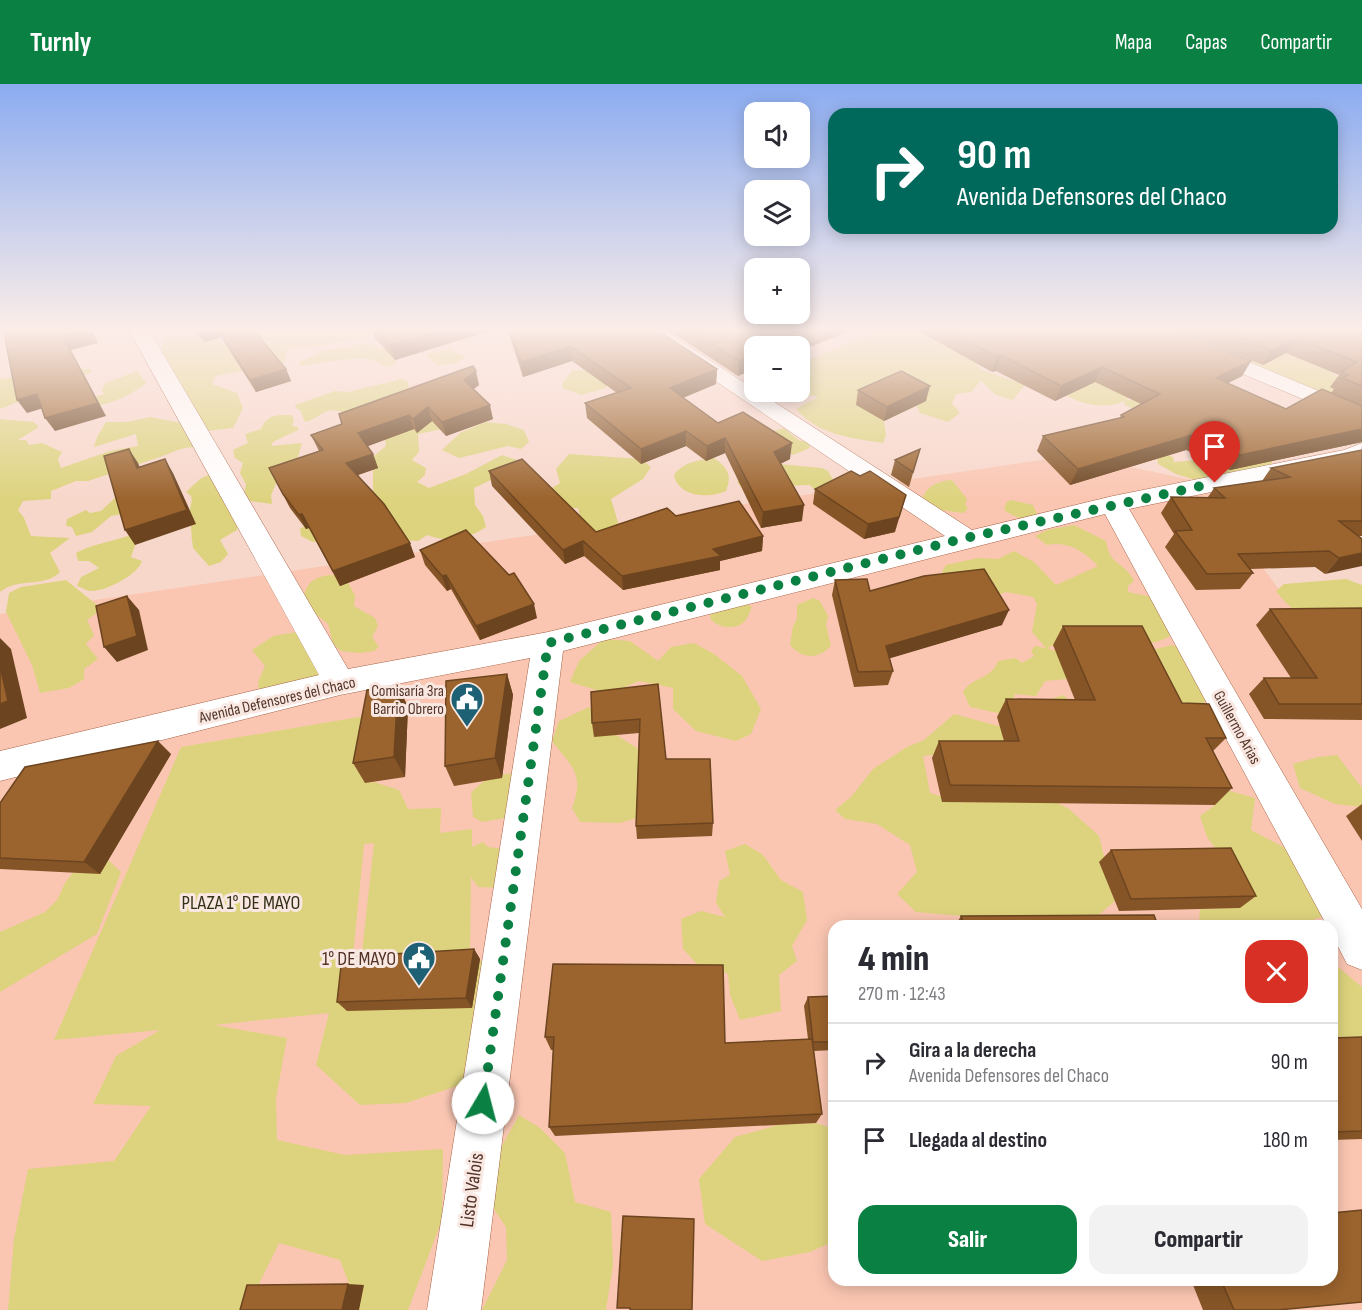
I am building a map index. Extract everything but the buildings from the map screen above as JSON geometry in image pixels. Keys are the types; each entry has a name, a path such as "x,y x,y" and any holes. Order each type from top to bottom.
{"street":[{"path":"171,385 340,683"},
{"path":"734,385 966,538"},
{"path":"1286,385 1362,417"},
{"name":"Avenida Defensores del Chaco","path":"0,765 340,683 548,643 966,538 1113,504 1352,456 1362,450"},
{"name":"Guillermo Arias","path":"1113,504 1362,949"},
{"name":"Listo Valois","path":"454,1310 548,643"}],"shaded area":[{"path":"1075,455 1201,482 1362,704 1362,1310 0,1310 0,614"}],"green space":[{"path":"0,385 60,385 0,409"},
{"path":"105,385 143,385 111,402 86,407 88,399 104,394 102,389"},
{"path":"182,385 215,385 237,393 243,408 233,428 207,431 180,402"},
{"path":"376,385 409,385 409,388 395,393 394,398 347,414 334,410 305,422 295,405 335,391 348,392"},
{"path":"562,385 607,385 606,388 581,395 563,388"},
{"path":"810,385 977,385 971,392 956,394 952,403 960,413 948,422 920,413 917,406 884,421 886,435 883,443 836,434 815,425 796,409 818,397 811,396"},
{"path":"986,385 1025,385 1013,400 996,395"},
{"path":"1050,385 1105,385 1129,395 1127,400 1148,399 1140,411 1124,405 1125,401 1107,405 1089,404 1071,398"},
{"path":"1278,385 1348,385 1362,414"},
{"path":"395,402 447,428 418,434 419,452 412,460 426,468 425,475 417,482 429,488 466,474 502,455 520,461 505,479 493,479 474,488 475,505 483,516 486,527 457,539 442,539 427,535 418,541 345,537 313,542 301,536 300,528 324,522 373,491 373,470 369,460 386,446 385,440"},
{"path":"278,415 292,415 294,421 292,426 298,427 298,430 273,442 271,446 302,443 297,460 280,463 275,470 279,477 271,495 272,504 243,500 246,484 240,473 243,463 235,458 233,450 248,443 245,434 261,429 266,420"},
{"path":"150,417 182,423 200,448 184,448 88,481 76,481 51,491 51,499 23,501 18,510 31,536 70,538 50,553 60,572 54,577 7,587 0,592 0,419 34,422 39,427 18,440 26,440 29,445 42,443 62,452 58,459 61,468 110,451 138,446 136,434 94,447 106,422 127,422"},
{"path":"485,422 506,424 524,430 529,442 521,449 508,446 459,458 442,450 460,433"},
{"path":"784,428 798,440 809,443 810,448 793,455 771,440 774,431"},
{"path":"569,454 641,459 651,467 643,479 611,499 619,526 607,542 580,517 578,508 562,509 552,488 560,483 556,469"},
{"path":"1165,454 1173,457 1174,462 1199,460 1213,463 1244,456 1273,459 1269,471 1201,482 1176,474 1158,464 1157,455"},
{"path":"714,458 728,472 729,480 726,491 703,495 681,488 674,475 682,467"},
{"path":"779,464 822,468 828,471 836,485 817,492 810,485 741,487 737,482 747,473"},
{"path":"210,474 239,519 237,530 220,540 228,554 221,562 209,566 193,548 190,511 192,498 186,492 200,479"},
{"path":"952,480 967,499 965,505 968,508 964,513 940,510 922,503 928,489"},
{"path":"116,497 129,513 111,516 92,532 76,536 72,527 66,526 67,519 86,510 90,513 101,511"},
{"path":"1011,500 1033,505 1037,514 1024,519 1012,515 1004,510 1006,503"},
{"path":"1074,525 1106,541 1110,555 1134,581 1128,586 1128,592 1152,597 1178,630 1164,639 1149,643 1076,641 1047,648 1063,654 1068,671 1067,679 1045,681 1036,696 1015,694 1013,700 1028,707 1063,695 1076,706 1016,717 970,707 963,692 971,683 987,675 998,661 1016,658 1022,663 1034,656 1031,651 1035,646 1046,648 1032,632 1037,604 1033,597 1006,592 992,597 951,583 942,572 946,565 978,558 998,559 1014,551 1034,562 1056,585 1098,566 1075,548 1062,544 1047,545 1035,536 1047,530"},
{"path":"128,536 133,537 136,543 131,557 142,561 134,572 120,582 96,591 77,586 81,577 99,568 89,561 78,561 76,553"},
{"path":"330,575 345,576 355,596 354,606 375,618 378,626 372,637 379,647 374,651 359,653 341,651 333,644 328,624 303,604 305,592 310,583"},
{"path":"1346,579 1362,585 1362,618 1324,619 1304,616 1286,603 1276,591 1284,584"},
{"path":"66,580 102,609 87,620 94,635 86,644 98,659 84,669 84,679 69,688 40,693 32,665 6,612 9,593 21,587"},
{"path":"813,598 820,601 828,616 826,625 831,646 821,654 810,656 800,653 790,645 793,626 797,619 797,605"},
{"path":"746,604 752,607 745,621 737,626 722,626 710,618 711,613"},
{"path":"303,631 326,680 259,691 258,682 265,666 252,650 273,636"},
{"path":"604,639 630,641 658,661 671,647 694,643 714,654 742,676 761,709 751,734 736,741 696,731 673,709 673,688 639,681 609,694 570,682 579,661"},
{"path":"1172,645 1198,654 1217,689 1205,700 1202,717 1141,684 1152,650"},
{"path":"589,707 605,728 653,758 640,817 620,823 580,822 572,808 576,796 577,779 571,765 552,741 559,721"},
{"name":"PLAZA 1° DE MAYO","path":"377,714 370,783 374,782 399,790 408,809 441,808 440,833 472,829 472,847 483,842 488,847 504,849 503,888 478,887 471,877 470,953 360,970 374,843 364,844 349,996 391,982 488,959 478,1079 406,1103 360,1105 316,1065 329,1013 214,1025 287,1038 276,1098 277,1140 345,1155 443,1149 442,1220 408,1310 359,1310 340,1260 279,1243 246,1310 8,1310 14,1239 28,1169 114,1161 151,1106 93,1104 116,1056 160,1030 54,1040 181,747"},
{"path":"954,714 1058,742 923,756 930,793 963,803 1012,779 1069,809 1099,836 1115,901 1096,917 985,918 916,912 897,894 917,872 910,845 877,824 845,819 835,810 851,797 873,769 907,747 924,740"},
{"path":"1337,755 1362,788 1362,807 1335,804 1300,788 1293,764 1318,757"},
{"path":"520,772 505,818 482,822 473,817 471,793 476,787 493,777"},
{"path":"1226,790 1255,798 1251,830 1297,854 1326,901 1321,917 1312,920 1199,920 1200,909 1229,908 1226,862 1207,837 1200,816 1215,805"},
{"path":"745,844 763,855 781,880 803,892 807,920 792,946 797,961 779,975 781,1011 740,1020 730,995 728,974 714,966 699,966 683,949 681,919 701,911 725,917 716,903 719,881 730,875 725,851"},
{"path":"108,860 121,872 97,934 0,992 0,932 45,912 57,900 66,881 74,872"},
{"path":"1338,967 1362,987 1362,1046 1338,1043"},
{"path":"519,1115 540,1128 565,1153 575,1202 611,1212 613,1265 606,1310 482,1310 507,1260 506,1227 487,1199 498,1153"},
{"path":"816,1123 828,1127 828,1244 810,1252 762,1261 705,1224 699,1179 735,1137 778,1125"}],"place":[{"name":"Comisaría 3ra Barrio Obrero","path":"467,728"},
{"name":"1° DE MAYO","path":"419,987"}],"route":[{"path":"483,1103 548,643 966,538 1215,483"}]}
